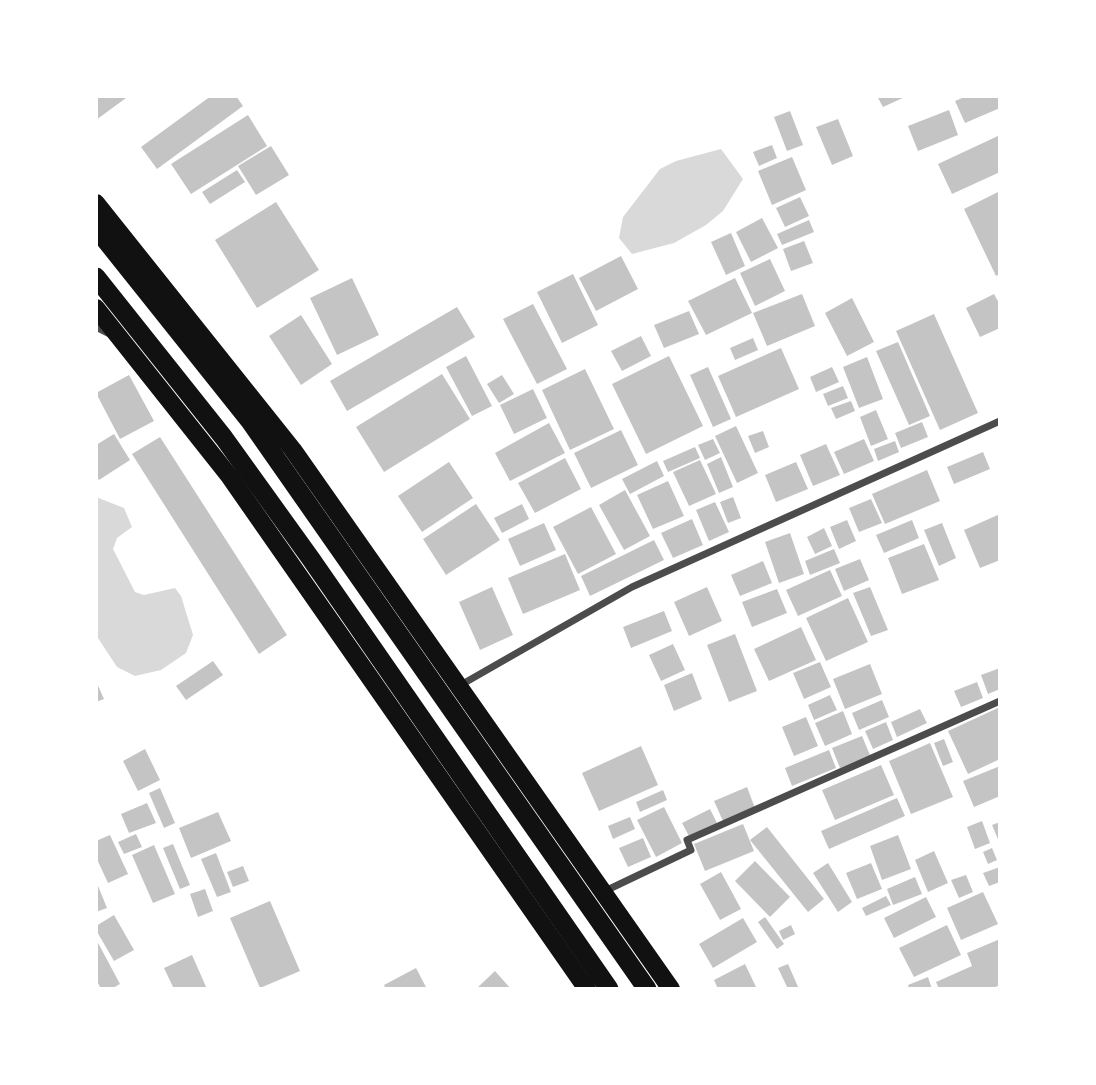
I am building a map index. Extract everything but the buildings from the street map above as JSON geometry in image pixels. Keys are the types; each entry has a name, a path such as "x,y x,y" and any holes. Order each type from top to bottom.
{"highway":[{"path":"96,228 250,421 647,989"},
{"path":"96,277 224,438 609,989"}],"main road":[{"path":"96,203 293,450 671,989"},
{"path":"96,309 126,343 230,477 587,989"}],"street":[{"path":"96,327 126,343"},
{"path":"458,687 632,587 1000,421"},
{"path":"604,892 691,850 687,841 1000,701"}],"shaded area":[{"path":"721,149 743,179 723,211 706,225 674,243 632,254 619,238 623,217 660,169 676,161"},
{"path":"96,497 124,508 132,527 117,538 113,549 135,592 144,595 175,588 181,596 193,635 186,653 161,670 135,676 117,667 96,635"}]}
